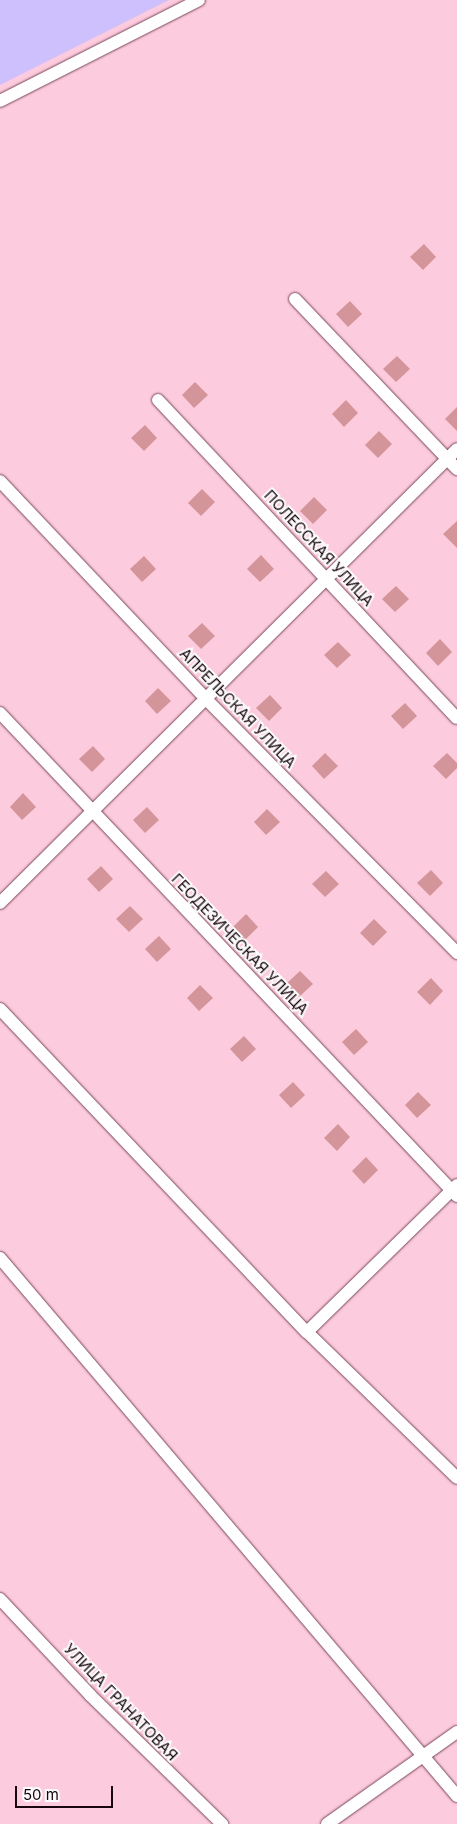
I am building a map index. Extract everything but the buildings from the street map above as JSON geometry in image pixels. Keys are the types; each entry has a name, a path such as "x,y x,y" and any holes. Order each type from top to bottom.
{"street":[{"path":"0,101 199,0"},
{"path":"295,299 457,469"},
{"name":"ПОЛЕССКАЯ УЛИЦА","path":"158,400 457,718"},
{"path":"0,903 90,811 457,449"},
{"name":"АПРЕЛЬСКАЯ УЛИЦА","path":"0,481 205,698 457,953"},
{"name":"ГЕОДЕЗИЧЕСКАЯ УЛИЦА","path":"0,713 90,811 455,1191"},
{"path":"0,1009 307,1332 457,1478"},
{"path":"307,1332 455,1191"},
{"path":"0,1258 457,1796"},
{"name":"УЛИЦА ГРАНАТОВАЯ","path":"0,1599 104,1709 222,1824"},
{"path":"327,1824 457,1732"}],"shaded area":[{"path":"0,0 169,0 0,85"}]}
